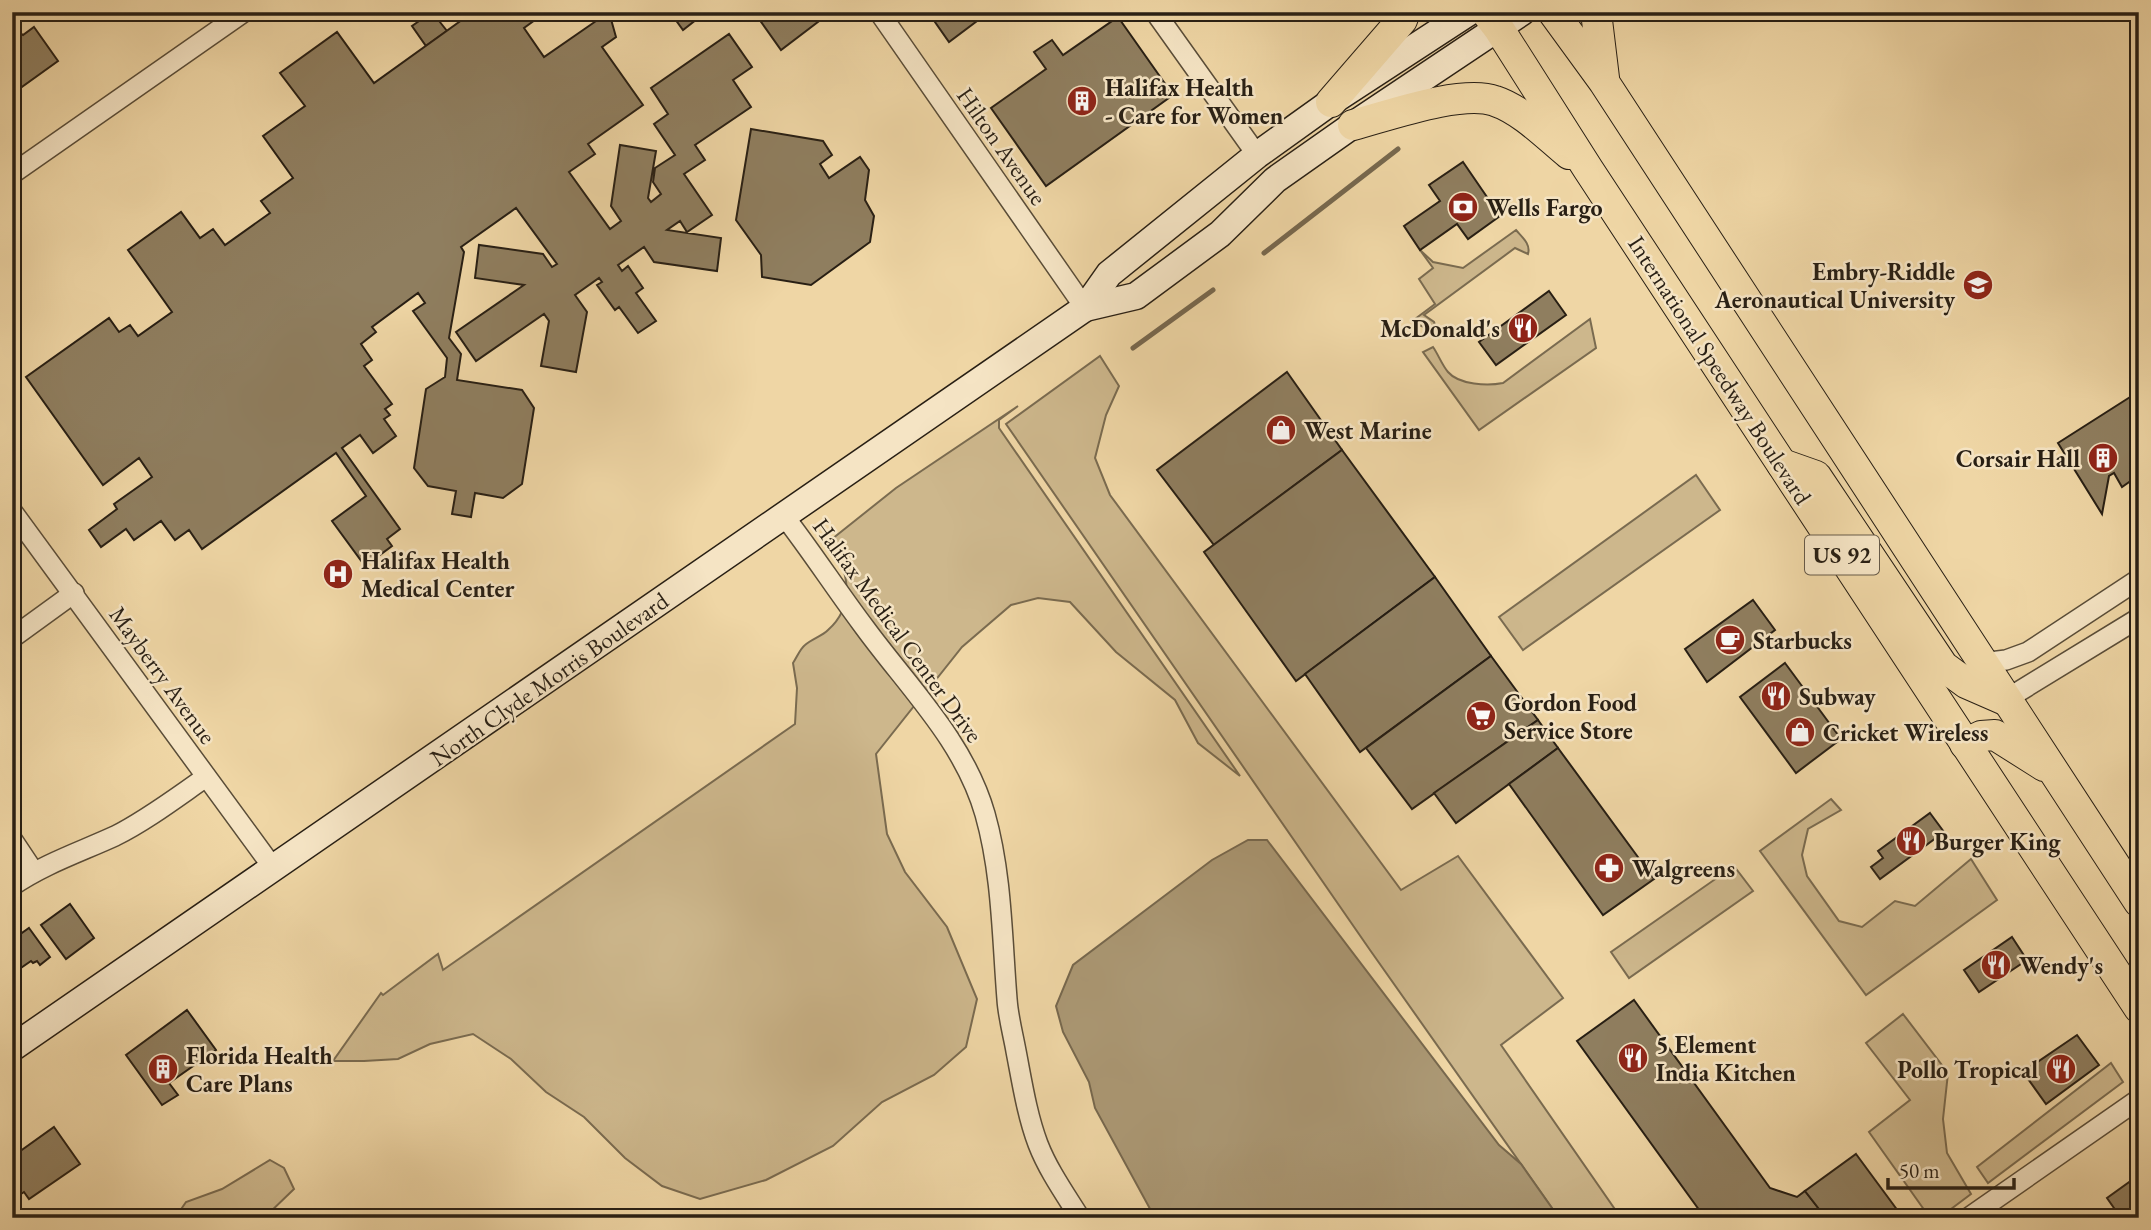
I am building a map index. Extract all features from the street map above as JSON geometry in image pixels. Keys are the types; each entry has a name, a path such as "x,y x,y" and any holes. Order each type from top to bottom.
{"main road":[{"path":"1331,102 1402,20 1405,12"},
{"name":"North Clyde Morris Boulevard","path":"12,1048 1085,308 1110,274 1257,155 1331,102 1469,12"},
{"name":"US 92","path":"1553,12 1604,82 2139,902"},
{"path":"1596,12 1604,82"},
{"name":"North Clyde Morris Boulevard","path":"1085,308 1136,296 1220,234 1275,180 1503,18"},
{"name":"International Speedway Boulevard","path":"1503,18 1588,169 2139,1008"},
{"path":"1353,125 1458,98 1493,100 1517,113 1588,169"},
{"path":"1783,464 1816,475 1943,666 1966,683 2005,700"},
{"path":"1965,744 1981,736 1995,735 2053,771"}],"street":[{"path":"12,174 244,12"},
{"name":"Hilton Avenue","path":"879,12 1085,308"},
{"path":"1155,12 1257,155"},
{"name":"Mayberry Avenue","path":"12,511 274,869"},
{"name":"Halifax Medical Center Drive","path":"784,516 929,710 956,748 971,779 984,811 994,852 1007,1001 1024,1091 1038,1144 1080,1218"},
{"path":"1982,663 2006,660 2028,652 2139,579"},
{"path":"12,638 74,593"},
{"path":"2005,700 2139,618"},
{"path":"12,886 34,872 116,835 206,777"},
{"path":"12,839 34,872"},
{"path":"1968,1218 2139,1100"}],"shaded area":[{"path":"1516,230 1527,244 1528,254 1515,248 1424,315 1435,325 1427,328 1418,325 1415,319 1435,304 1419,279 1433,268 1420,250 1433,262 1463,268"},
{"path":"1590,319 1596,348 1479,430 1423,352 1433,347 1448,372 1459,380 1482,384 1503,383"},
{"path":"1100,356 1119,386 1106,415 1095,458 1110,495 1401,890 1458,856 1563,998 1501,1045 1621,1218 1559,1218 1006,424"},
{"path":"1018,406 999,420 999,428 1240,776 1198,743 1175,700 1116,652 1070,602 1038,598 1011,605 962,647 927,691 868,617 852,627 914,706 876,754 887,834 905,872 947,927 977,999 966,1047 934,1075 882,1102 833,1146 766,1180 700,1199 662,1186 625,1158 584,1117 546,1092 511,1059 473,1034 430,1044 398,1059 333,1061 381,993 383,995 438,954 443,970 795,724 797,688 793,663 803,647 826,632 837,620 846,598 845,574 832,539 896,488"},
{"path":"1696,475 1720,510 1523,650 1499,617"},
{"path":"1831,799 1841,810 1808,829 1802,855 1807,876 1839,921 1862,927 1895,901 1915,906 1971,859 1997,900 1866,995 1760,851"},
{"path":"1248,840 1267,840 1499,1145 1521,1164 1559,1218 1155,1218 1095,1108 1089,1082 1063,1032 1056,1006 1073,965 1212,860"},
{"path":"1734,866 1753,891 1629,978 1611,952"},
{"path":"1903,1014 1948,1073 1943,1119 1947,1153 1971,1194 1939,1218 1930,1218 1869,1132 1910,1100 1866,1043"},
{"path":"2111,1063 2123,1082 1988,1183 1977,1167"},
{"path":"270,1160 284,1168 294,1189 264,1218 175,1218 186,1202 222,1189"}],"building":[{"path":"432,12 447,31 426,46 412,26"},
{"name":"Halifax Health Medical Center","path":"473,12 546,12 524,28 544,57 609,12 616,37 602,47 643,105 588,144 595,154 569,172 610,229 621,221 611,206 620,145 656,151 648,198 651,202 661,194 653,182 655,168 675,155 654,124 668,114 651,88 729,34 752,67 733,80 751,107 695,145 705,160 684,174 712,215 687,232 680,221 667,230 721,238 717,271 654,262 644,247 618,265 622,271 628,266 643,288 636,293 656,321 638,333 619,307 615,310 597,285 602,282 599,278 575,295 587,312 576,372 541,366 549,321 544,314 476,361 456,332 524,285 475,278 479,245 543,254 552,267 557,264 516,208 461,247 464,252 449,338 461,354 457,380 522,390 534,408 522,484 503,498 475,493 471,517 452,514 456,491 428,486 414,468 426,389 445,377 447,358 413,311 425,303 418,293 372,327 376,332 361,344 372,360 364,366 392,404 385,409 390,415 384,419 396,436 373,453 360,435 342,448 400,529 387,539 392,546 365,566 332,521 366,496 336,453 202,549 189,530 175,540 161,521 134,540 126,529 101,547 89,530 117,509 114,504 152,477 139,458 103,485 26,377 109,318 119,332 130,325 138,336 172,312 128,250 181,212 200,238 213,229 225,245 270,213 261,201 293,178 263,136 305,106 280,73 337,32 374,83"},
{"path":"670,12 706,12 683,30"},
{"path":"754,12 831,12 781,50"},
{"path":"928,12 989,12 949,42"},
{"name":"Halifax Health - Care for Women","path":"1118,17 1173,95 1046,186 991,108 1046,69 1034,52 1052,40 1063,55"},
{"path":"34,27 58,61 12,94 12,29 23,35"},
{"path":"751,129 823,141 832,155 820,164 829,178 860,157 869,170 865,200 874,216 870,242 811,285 762,277 761,255 736,220"},
{"name":"Wells Fargo","path":"1463,162 1500,216 1468,239 1457,224 1420,250 1404,226 1440,201 1429,185"},
{"name":"McDonald's","path":"1549,291 1566,315 1496,365 1479,342"},
{"path":"1287,372 1342,450 1214,545 1157,470"},
{"name":"Corsair Hall","path":"2138,392 2139,475 2122,487 2114,473 2109,476 2102,514 2058,443"},
{"path":"1342,450 1435,577 1296,681 1204,552"},
{"path":"1435,577 1491,656 1360,752 1305,674"},
{"name":"Starbucks","path":"1753,600 1775,630 1707,682 1685,649"},
{"path":"1491,656 1538,720 1412,809 1366,748"},
{"path":"1785,663 1841,739 1796,773 1740,697"},
{"path":"1538,720 1558,748 1456,823 1434,793"},
{"path":"1558,748 1654,879 1603,915 1509,784"},
{"name":"Burger King","path":"1930,813 1944,832 1880,879 1871,867 1883,858 1878,851"},
{"path":"70,904 94,938 66,959 41,925"},
{"path":"29,928 50,957 40,965 37,961 31,961 12,974 12,940"},
{"name":"Wendy's","path":"2012,937 2027,960 1979,992 1964,970"},
{"path":"1634,1000 1770,1188 1797,1197 1805,1191 1826,1218 1705,1218 1577,1041"},
{"name":"Florida Health Care Plans","path":"187,1010 216,1050 169,1083 178,1095 162,1105 126,1055"},
{"name":"Pollo Tropical","path":"2077,1035 2099,1065 2046,1104 2023,1072"},
{"path":"54,1127 80,1164 29,1199 24,1192 12,1200 12,1157"},
{"path":"1856,1154 1898,1211 1888,1218 1826,1218 1805,1191"},
{"path":"2139,1175 2139,1218 2121,1218 2107,1198"}],"waterway":[{"path":"1264,253 1398,149"},
{"path":"1133,348 1213,290"}],"place":[{"name":"Halifax Health - Care for Women","path":"1082,101"},
{"name":"Wells Fargo","path":"1463,207"},
{"name":"Embry-Riddle Aeronautical University","path":"1978,285"},
{"name":"McDonald's","path":"1523,328"},
{"name":"West Marine","path":"1281,430"},
{"name":"Corsair Hall","path":"2103,458"},
{"name":"Halifax Health Medical Center","path":"338,574"},
{"name":"Starbucks","path":"1730,640"},
{"name":"Subway","path":"1776,696"},
{"name":"Gordon Food Service Store","path":"1481,716"},
{"name":"Cricket Wireless","path":"1800,732"},
{"name":"Burger King","path":"1911,841"},
{"name":"Walgreens","path":"1609,868"},
{"name":"Wendy's","path":"1996,965"},
{"name":"5 Element India Kitchen","path":"1633,1058"},
{"name":"Florida Health Care Plans","path":"163,1069"},
{"name":"Pollo Tropical","path":"2061,1069"}]}
